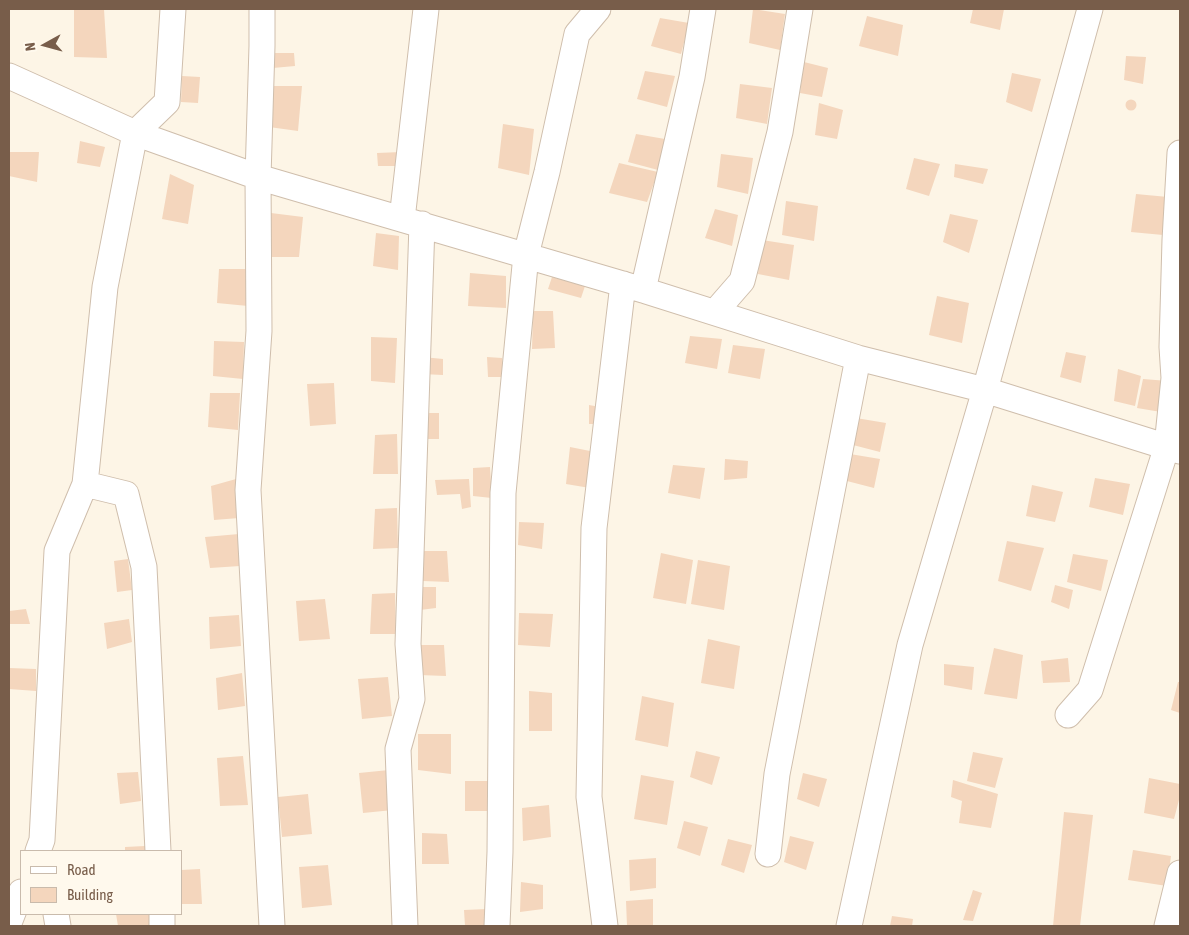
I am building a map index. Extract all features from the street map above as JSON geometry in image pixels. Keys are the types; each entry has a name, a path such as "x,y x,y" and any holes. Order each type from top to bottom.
{"street":[{"path":"42,848 57,551 85,484 105,287 135,133 167,102 173,9"},
{"path":"262,9 258,176 260,331 248,490 272,926"},
{"path":"405,926 398,749 412,698 408,644 412,221 426,9"},
{"path":"498,926 503,493 526,255 547,172 577,34 598,9"},
{"path":"605,926 588,796 594,528 633,287 692,78 703,9"},
{"path":"715,312 742,282 780,132 800,9"},
{"path":"849,926 910,645 985,390 1090,9"},
{"path":"9,76 135,133 258,176 633,287 858,358 985,390 1174,448"},
{"path":"1068,715 1090,690 1174,448 1172,346 1180,153"},
{"path":"768,854 777,774 858,358"},
{"path":"85,484 126,494 144,567 158,850"},
{"path":"1166,926 1180,873"},
{"path":"9,923 20,895"}],"building":[{"path":"74,9 104,9 107,58 74,57"},
{"path":"753,9 785,14 780,50 749,43"},
{"path":"973,9 1004,9 1000,30 970,23"},
{"path":"867,16 903,25 898,56 859,46"},
{"path":"660,18 689,23 681,54 651,46"},
{"path":"273,53 294,53 295,66 273,68"},
{"path":"1126,56 1146,57 1143,84 1124,80"},
{"path":"804,62 828,68 822,97 800,93"},
{"path":"645,71 675,76 667,107 637,99"},
{"path":"1012,73 1041,79 1032,112 1006,102"},
{"path":"182,76 200,77 198,103 181,102"},
{"path":"740,84 772,88 767,124 736,118"},
{"path":"271,86 302,86 298,131 269,127"},
{"path":"1131,99 1137,105 1131,111 1125,105"},
{"path":"819,103 843,110 837,139 815,135"},
{"path":"503,124 534,129 529,175 498,168"},
{"path":"636,134 665,139 658,170 628,162"},
{"path":"80,141 105,147 100,167 77,163"},
{"path":"9,152 39,152 37,182 9,176"},
{"path":"401,152 402,166 378,166 377,153"},
{"path":"721,154 753,158 748,194 717,187"},
{"path":"914,158 940,164 929,196 906,189"},
{"path":"619,163 658,172 647,202 609,193"},
{"path":"955,164 988,169 983,184 954,177"},
{"path":"170,174 194,185 188,224 162,219"},
{"path":"1136,194 1168,197 1163,235 1131,232"},
{"path":"786,201 818,206 814,241 782,235"},
{"path":"715,209 738,215 732,246 705,238"},
{"path":"271,213 303,217 299,257 269,257"},
{"path":"950,214 978,220 969,253 943,242"},
{"path":"376,233 399,236 398,270 373,266"},
{"path":"762,240 794,245 789,280 758,274"},
{"path":"219,269 249,269 248,306 217,303"},
{"path":"470,273 506,276 506,308 468,306"},
{"path":"552,277 585,286 581,298 548,289"},
{"path":"937,296 969,303 962,343 929,335"},
{"path":"533,311 553,311 555,348 532,349"},
{"path":"690,336 722,339 717,369 685,363"},
{"path":"371,337 397,338 395,383 371,381"},
{"path":"214,341 244,342 243,379 213,376"},
{"path":"733,345 765,349 760,379 728,373"},
{"path":"1066,352 1086,356 1081,383 1060,377"},
{"path":"423,357 443,359 443,375 422,374"},
{"path":"487,357 502,358 503,377 488,377"},
{"path":"1118,369 1141,376 1135,406 1114,401"},
{"path":"1143,379 1168,381 1161,412 1137,408"},
{"path":"334,383 336,424 310,426 307,384"},
{"path":"210,393 240,393 238,430 208,427"},
{"path":"589,405 600,407 598,424 589,424"},
{"path":"423,413 439,413 439,439 423,439"},
{"path":"856,418 886,423 880,452 853,445"},
{"path":"397,434 398,474 373,474 375,435"},
{"path":"570,447 590,451 590,488 566,484"},
{"path":"850,454 880,459 874,488 847,481"},
{"path":"725,459 748,461 747,478 724,480"},
{"path":"673,465 705,468 700,499 668,493"},
{"path":"490,467 492,498 473,496 473,468"},
{"path":"1095,478 1130,484 1123,515 1089,507"},
{"path":"236,479 239,518 214,520 211,486"},
{"path":"469,479 471,507 462,509 460,494 437,495 435,480"},
{"path":"1032,485 1063,492 1055,522 1026,516"},
{"path":"397,508 398,548 373,549 375,509"},
{"path":"519,522 544,523 542,549 518,545"},
{"path":"239,534 240,566 210,568 205,537"},
{"path":"1007,541 1044,548 1031,591 998,581"},
{"path":"423,551 447,551 449,582 423,581"},
{"path":"661,553 693,560 686,604 653,598"},
{"path":"1073,554 1108,560 1101,591 1067,582"},
{"path":"128,559 132,590 117,592 114,561"},
{"path":"698,560 730,566 724,610 691,604"},
{"path":"1055,585 1073,590 1069,609 1051,602"},
{"path":"421,587 436,587 436,608 420,610"},
{"path":"395,593 396,634 370,634 372,594"},
{"path":"325,599 330,639 299,641 296,601"},
{"path":"26,609 30,624 9,624 9,611"},
{"path":"519,613 553,614 550,647 518,645"},
{"path":"239,615 241,646 210,649 209,617"},
{"path":"129,619 132,642 107,649 104,623"},
{"path":"708,639 740,646 734,689 701,683"},
{"path":"419,645 444,645 446,676 419,675"},
{"path":"994,648 1023,655 1017,699 984,694"},
{"path":"1068,658 1070,682 1043,683 1041,661"},
{"path":"944,664 974,667 972,690 944,685"},
{"path":"9,668 36,669 36,691 9,689"},
{"path":"242,673 245,706 218,710 216,678"},
{"path":"388,677 392,716 362,719 358,679"},
{"path":"1178,682 1180,682 1180,713 1171,710"},
{"path":"529,691 552,693 552,731 529,731"},
{"path":"642,696 674,703 668,747 635,740"},
{"path":"418,734 451,734 451,774 418,770"},
{"path":"696,751 720,757 712,785 690,777"},
{"path":"973,752 1003,758 995,788 967,781"},
{"path":"243,756 248,805 220,806 217,758"},
{"path":"389,770 393,810 363,813 359,773"},
{"path":"138,772 141,801 120,804 117,773"},
{"path":"803,773 827,779 819,807 797,799"},
{"path":"641,775 674,781 667,825 634,819"},
{"path":"1149,778 1180,784 1180,796 1174,819 1144,813"},
{"path":"953,780 998,794 991,828 959,823 962,801 951,797"},
{"path":"465,781 489,781 491,811 465,811"},
{"path":"308,794 312,834 282,837 278,797"},
{"path":"549,805 551,837 523,841 522,808"},
{"path":"1064,812 1093,815 1080,926 1053,926"},
{"path":"684,821 708,827 700,856 677,848"},
{"path":"422,833 447,834 449,864 422,864"},
{"path":"790,836 814,842 806,870 784,862"},
{"path":"728,839 752,845 744,873 721,865"},
{"path":"145,846 146,850 125,850 125,847"},
{"path":"1133,850 1171,856 1167,886 1128,880"},
{"path":"656,858 656,888 630,891 629,860"},
{"path":"328,865 332,905 302,908 299,867"},
{"path":"200,869 202,904 182,904 182,870"},
{"path":"521,882 543,885 543,909 520,912"},
{"path":"973,890 982,893 973,921 963,920"},
{"path":"653,899 653,926 627,926 626,901"},
{"path":"487,909 485,926 465,926 464,910"},
{"path":"116,915 153,915 153,926 118,926"},
{"path":"892,916 913,919 912,926 890,926"}]}
